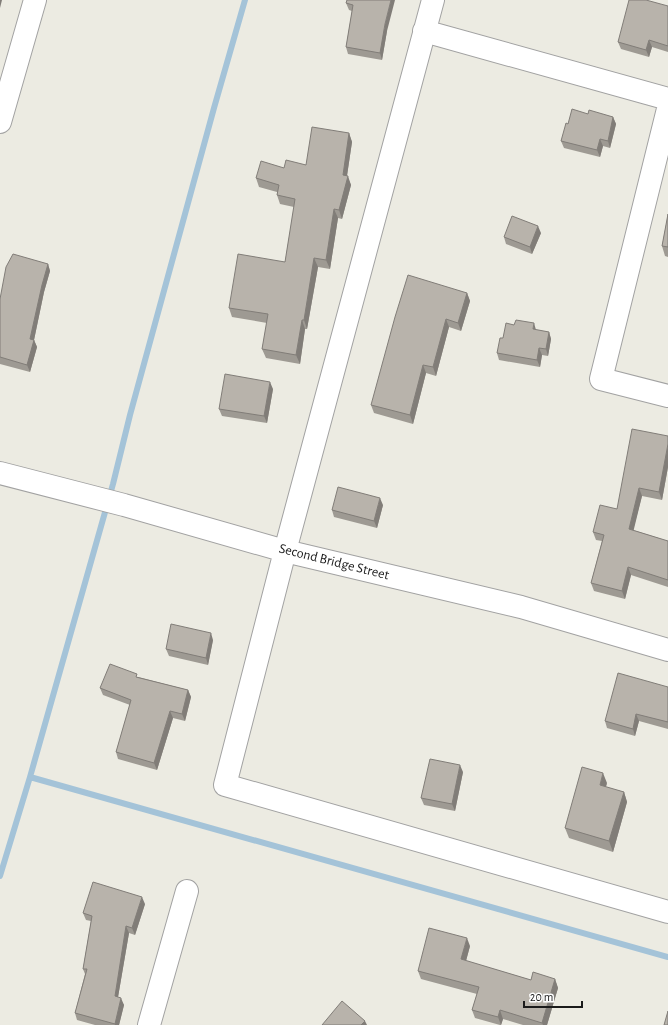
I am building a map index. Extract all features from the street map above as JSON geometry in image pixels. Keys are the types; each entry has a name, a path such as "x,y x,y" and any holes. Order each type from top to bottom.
{"street":[{"path":"0,122 35,0"},
{"path":"433,0 285,551 225,785 668,912"},
{"path":"424,31 668,98"},
{"path":"668,109 601,379 668,396"},
{"name":"Second Bridge Street","path":"0,473 124,505 285,551 521,607 668,650"},
{"path":"149,1025 187,891"}],"building":[{"path":"347,0 391,0 380,53 346,47 353,5 346,3"},
{"path":"629,0 646,0 668,6 668,46 649,40 646,50 618,42"},
{"path":"572,109 588,114 589,110 613,117 608,141 600,139 597,150 561,141"},
{"path":"312,127 349,133 343,175 348,176 339,210 334,209 326,260 314,258 304,320 302,320 296,355 262,349 268,314 229,308 238,254 285,262 295,199 277,195 279,185 256,178 261,161 284,168 286,160 306,165"},
{"path":"668,214 668,247 662,246"},
{"path":"512,216 538,226 530,247 504,237"},
{"path":"13,254 48,264 30,339 34,340 27,365 0,357 0,299 6,267"},
{"path":"408,275 467,293 458,323 446,319 433,367 423,365 410,415 371,405"},
{"path":"516,320 534,323 533,329 549,332 546,349 539,348 537,360 497,353 500,338 503,338 506,323 514,325"},
{"path":"225,374 270,382 264,416 219,409"},
{"path":"632,429 668,436 668,444 659,492 639,488 629,529 668,541 668,580 628,567 622,591 591,583 604,535 593,532 600,505 617,509"},
{"path":"338,487 380,498 374,521 332,510"},
{"path":"171,624 211,633 206,658 166,649"},
{"path":"110,664 137,674 136,677 188,690 182,714 170,711 154,763 116,752 131,700 100,688"},
{"path":"618,673 668,687 668,722 636,714 633,729 605,721"},
{"path":"430,759 460,765 452,804 421,798"},
{"path":"582,767 603,773 600,785 624,792 609,841 565,828"},
{"path":"93,882 142,897 132,928 126,926 115,996 121,998 115,1024 75,1013 87,969 83,969 92,916 83,913"},
{"path":"429,928 467,938 461,959 531,980 533,972 555,979 542,1023 500,1010 498,1017 472,1010 479,987 418,971"},
{"path":"342,1001 365,1021 361,1025 322,1025"},
{"path":"668,1011 668,1025 664,1025"}],"waterway":[{"path":"0,876 30,777 113,484 130,415 245,0"},
{"path":"30,777 668,957"}]}
